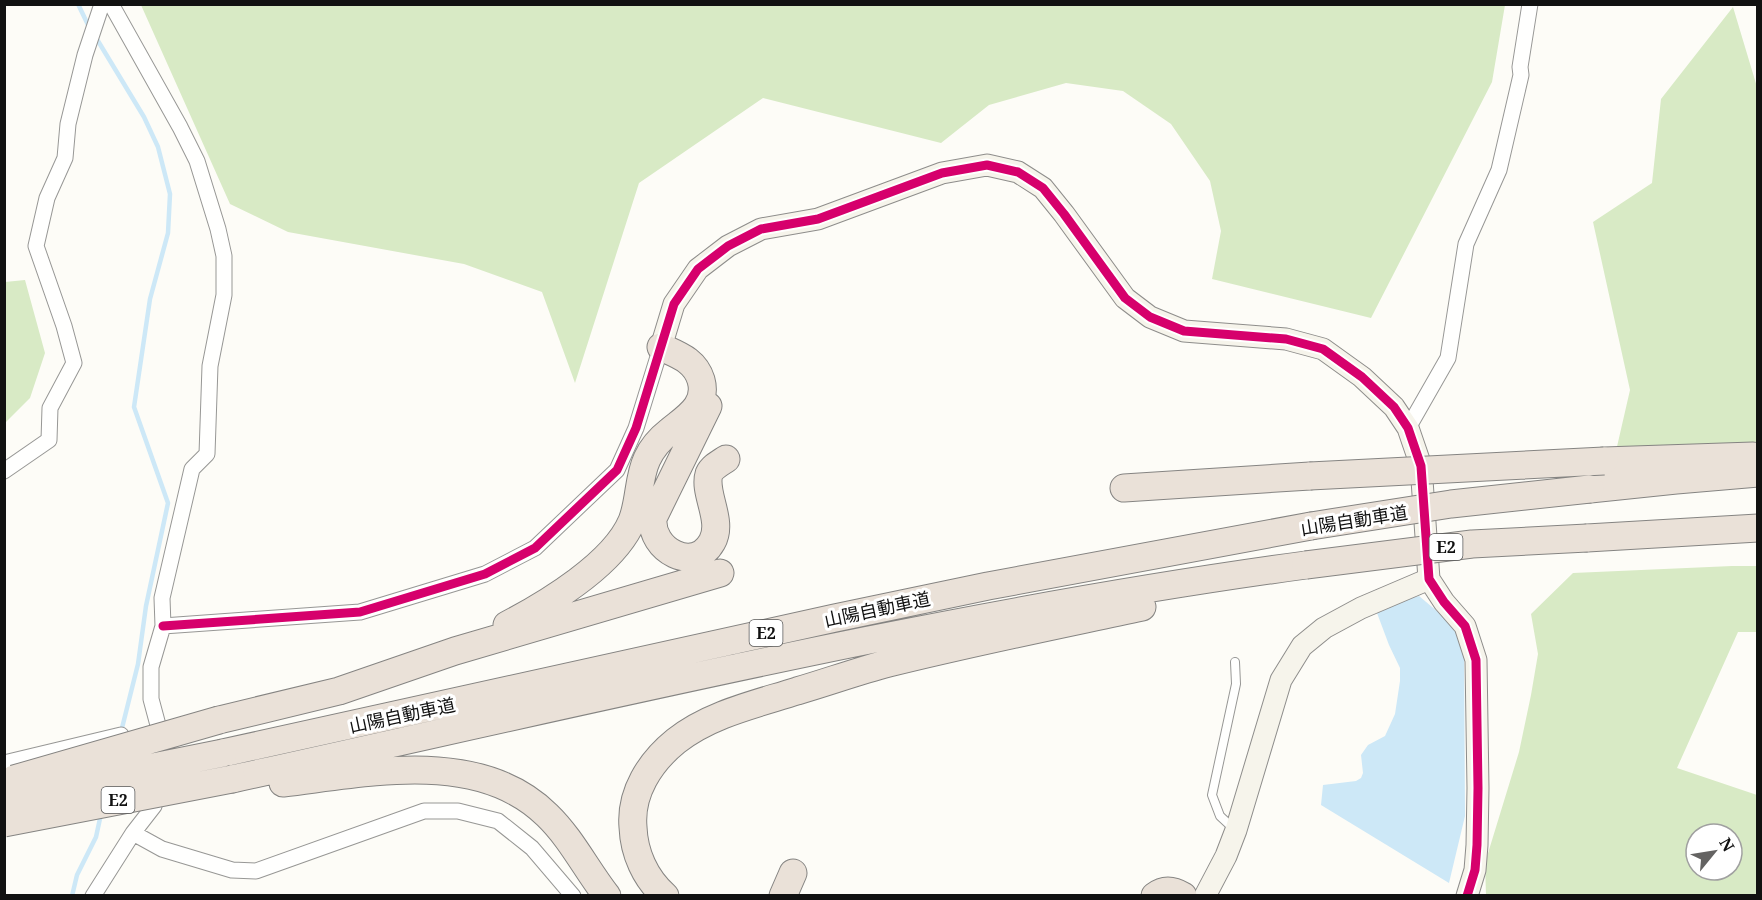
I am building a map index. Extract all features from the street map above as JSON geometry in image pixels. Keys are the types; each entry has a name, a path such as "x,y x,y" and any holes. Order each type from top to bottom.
{"highway":[{"path":"455,651 530,613 558,596 592,568 638,539 654,532 656,479 647,458 669,431 695,410 703,388 693,364 680,355 660,347"},
{"path":"1124,488 1604,461 1758,456"},
{"path":"656,479 635,509 631,522 638,539 681,557 690,557 699,554 709,546 715,533 716,524 709,475 713,468 726,459"},
{"name":"山陽自動車道","path":"4,797 224,753 976,588 1311,526 1451,504 1758,473"},
{"name":"山陽自動車道","path":"4,823 144,795 232,784 842,644 1196,580 1472,544 1758,528"},
{"path":"664,896 647,875 633,839 632,817 636,796 645,775 659,756 677,740 697,728 747,707 887,663 1250,583 1306,565"},
{"path":"4,782 219,720 339,691 455,651 720,573"},
{"path":"232,784 378,772 436,770 471,775 511,789 546,814 562,831 607,896"},
{"path":"1155,896 1167,891 1174,891 1183,896"}],"street":[{"path":"4,471 49,440 51,408 74,363 64,326 36,246 47,198 65,158 68,124 85,55 102,4"},
{"path":"93,896 133,833 154,806 166,755 151,699 151,667 163,626 162,598 192,469 207,454 210,366 224,295 224,256 197,161 111,4"},
{"path":"1408,428 1448,357 1466,244 1499,170 1521,75 1520,67 1530,4"},
{"path":"163,626 360,612 484,574 535,548 617,470 636,428 674,303 698,269 728,246 761,229 818,219 942,173 987,165 1018,172 1043,188 1125,298 1150,317 1184,331 1286,339 1323,349 1362,377 1394,407 1408,428 1421,466 1429,579 1444,602 1466,626 1476,660 1477,845 1475,870 1467,896"},
{"path":"1205,896 1226,856 1236,830 1281,680 1302,646 1324,628 1352,613 1429,579"},
{"path":"4,763 158,726"},
{"path":"133,833 162,849 232,870 256,871 424,811 458,811 498,821 531,848 573,896"}],"lane":[{"path":"1235,662 1236,684 1212,795 1221,816 1236,830"}],"green space":[{"path":"141,5 1505,5 1492,82 1371,318 1212,279 1221,231 1210,181 1171,124 1123,91 1066,83 989,105 941,143 763,98 639,183 575,383 542,292 464,264 288,232 230,204"},
{"path":"1733,7 1757,87 1757,443 1616,451 1630,390 1593,222 1652,183 1661,99"},
{"path":"25,280 45,353 30,398 5,423 5,282"},
{"path":"1757,566 1757,632 1738,632 1677,768 1757,795 1757,895 1486,895 1485,863 1519,752 1538,654 1531,614 1573,573"}],"water":[{"path":"1419,596 1455,629 1464,649 1465,816 1449,883 1321,805 1323,785 1356,781 1361,778 1363,773 1361,755 1368,745 1385,736 1395,714 1400,668 1377,613 1403,600"}],"waterway":[{"path":"78,4 90,29"},
{"path":"95,36 144,117 158,147 170,194 168,233 150,299 134,407 168,503 146,606 138,664 121,732"},
{"path":"72,896 77,875 96,837 101,814"}],"cycle path":[{"path":"163,626 360,612 485,574 535,548 617,470 636,428 674,304 698,269 728,246 761,229 818,219 942,173 987,165 1018,172 1043,188 1125,298 1150,317 1184,331 1286,339 1323,349 1362,377 1394,407 1408,428 1421,466 1429,579 1444,602 1465,626 1476,660 1477,845 1475,870 1467,896"}]}
